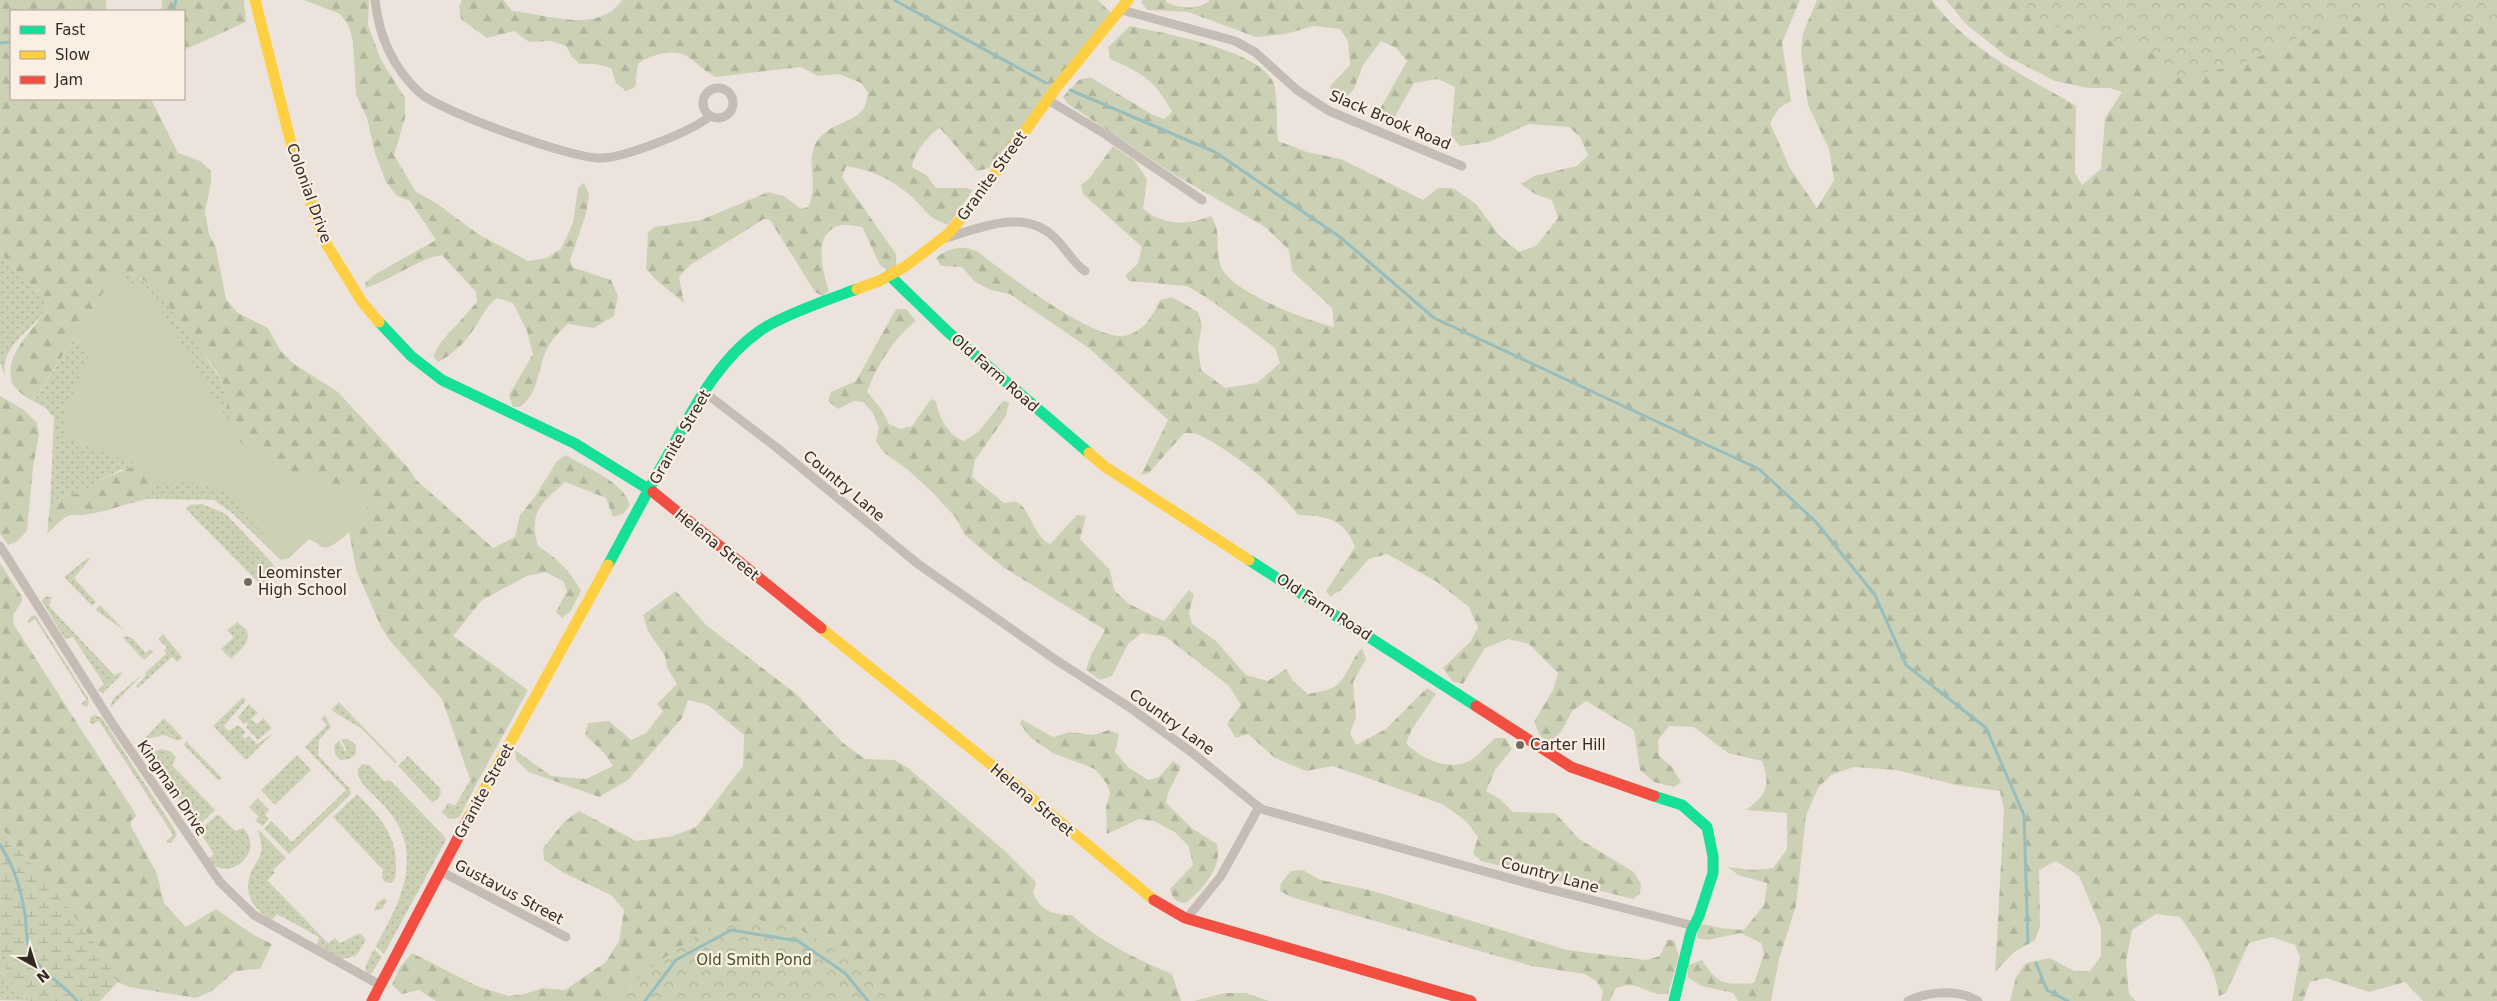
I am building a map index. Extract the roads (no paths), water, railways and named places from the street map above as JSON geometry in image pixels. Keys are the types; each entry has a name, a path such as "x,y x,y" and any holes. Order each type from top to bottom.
{"street":[{"name":"Colonial Drive","path":"255,0 293,151 317,223 342,273 384,329 411,356 442,380 574,443 650,490"},
{"path":"375,0 383,39 404,76 421,94 438,106 486,124 579,155 603,158 635,150 687,130 710,116"},
{"name":"Granite Street","path":"372,1001 440,870 704,392 719,372 742,347 768,326 801,310 848,294 890,275 906,266 941,240 970,208 1048,100 1125,5"},
{"name":"Slack Brook Road","path":"1125,5 1235,41 1254,52 1297,90 1329,111 1462,166"},
{"path":"1048,100 1105,134 1202,200"},
{"path":"941,240 990,224 1032,223 1052,235 1085,271"},
{"name":"Old Farm Road","path":"890,275 948,332 1104,466 1571,767 1682,805 1696,816 1707,827 1713,856 1713,873 1694,926"},
{"name":"Country Lane","path":"704,392 776,447 918,564 1056,660 1130,707 1190,751 1259,808 1550,890 1694,926"},
{"name":"Helena Street","path":"650,490 989,763 1094,853 1158,903 1187,918 1471,1001"},
{"name":"Kingman Drive","path":"0,546 110,720 220,882 254,915 380,985"},
{"path":"1187,918 1221,876 1259,808"},
{"name":"Gustavus Street","path":"440,870 566,937"},
{"path":"1674,1001 1694,926"},
{"path":"1908,1001 1929,994 1951,993 1970,996 1978,1001"}],"waterway":[{"path":"173,10 176,0"},
{"path":"894,0 1046,83"},
{"path":"0,43 10,42"},
{"path":"1070,90 1215,152 1340,237 1434,318 1759,469 1816,522 1875,595 1906,665 1986,728 2024,815 2028,943"},
{"path":"0,845 9,860 18,884 25,914 29,947 33,956 38,964 77,1001"},
{"path":"645,1001 676,960 731,930 798,941 845,973 868,1001"},
{"path":"2036,963 2047,990 2068,1001"}],"place":[{"name":"Leominster High School","path":"248,582"},
{"name":"Carter Hill","path":"1520,745"}],"park label":[{"name":"Old Smith Pond","path":"754,960"}]}
